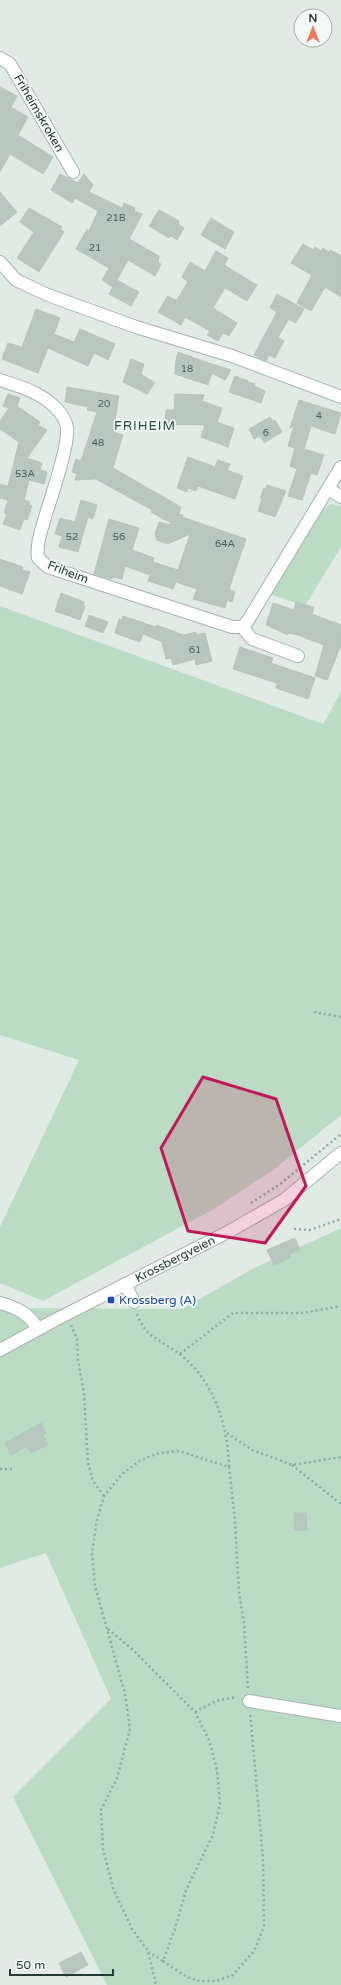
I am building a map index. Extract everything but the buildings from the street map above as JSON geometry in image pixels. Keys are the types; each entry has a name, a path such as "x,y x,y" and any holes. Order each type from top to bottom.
{"street":[{"name":"Friheimskroken","path":"0,58 10,64 74,172"},
{"path":"0,262 16,280 48,295 136,326 232,356 341,397"},
{"name":"Friheim","path":"0,380 34,392 48,401 63,418 67,427 67,437 37,545 38,558 48,567 232,627 242,627"},
{"path":"298,656 252,639 242,627 247,622 341,467"},
{"path":"329,489 341,497"},
{"name":"Krossbergveien","path":"0,1350 228,1232 284,1200 341,1153"},
{"path":"125,1284 134,1302"},
{"path":"0,1303 25,1312 32,1318 38,1329"},
{"path":"249,1701 341,1716"}],"path":[{"path":"314,1012 341,1017"},
{"path":"249,1204 279,1185 341,1134"},
{"path":"294,1229 310,1230 341,1220"},
{"path":"134,1302 139,1319 149,1334 180,1354 202,1378 219,1407 226,1432 235,1521 239,1592 244,1624 249,1701 263,1858 264,1926 254,1951 233,1975 216,1981 199,1981 187,1977 148,1951 132,1929 113,1888 103,1849 101,1810 117,1778 130,1728 124,1694 108,1629 95,1586 92,1554 96,1519 104,1496 122,1474 141,1460 159,1453 179,1451 229,1467"},
{"path":"180,1354 233,1313 302,1313 341,1306"},
{"path":"71,1325 77,1339 78,1360 84,1394 88,1463 93,1481 104,1496"},
{"path":"226,1432 252,1450 292,1465 341,1504"},
{"path":"292,1465 341,1457"},
{"path":"0,1469 13,1469"},
{"path":"108,1629 133,1650 195,1712 209,1740 217,1770 220,1804 213,1834 186,1890 175,1929 163,1961"},
{"path":"195,1712 216,1701 237,1697 249,1701"},
{"path":"148,1951 156,1985"}],"highlighted area":[{"path":"203,1077 276,1099 306,1186 265,1243 188,1231 161,1148"}],"green space":[{"path":"330,504 341,506 341,547 305,606 269,594 321,507 324,509"},
{"path":"0,606 323,724 341,692 341,1115 273,1170 212,1210 43,1301 0,1283 0,1227 79,1060 0,1035"},
{"path":"341,1228 341,1985 107,1985 13,1797 111,1699 46,1553 0,1568 0,1308 182,1309 254,1268"}],"place":[{"name":"Krossberg (A)","path":"111,1300"}],"district":[{"name":"FRIHEIM","path":"145,425"}]}
